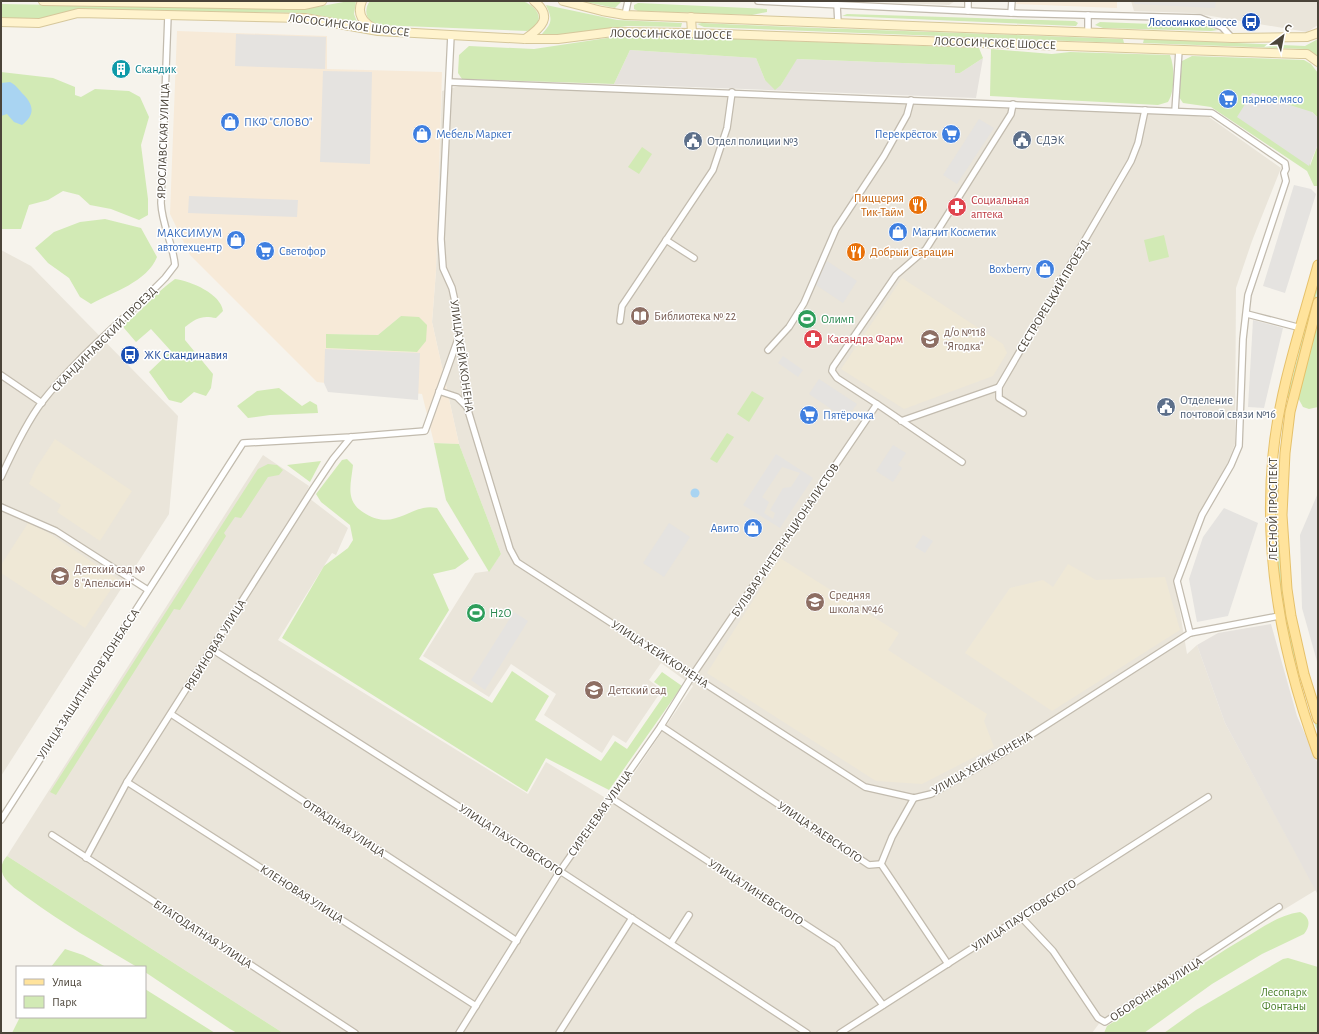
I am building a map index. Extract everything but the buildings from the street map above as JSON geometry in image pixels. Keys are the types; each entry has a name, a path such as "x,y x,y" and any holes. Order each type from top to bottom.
{"main road":[{"name":"ЛЕСНОЙ ПРОСПЕКТ","path":"1318,264 1280,410 1273,455 1271,487 1274,574 1279,616 1300,705 1318,754"},
{"name":"ЛЕСНОЙ ПРОСПЕКТ","path":"1318,302 1290,412 1285,453 1282,515 1287,589 1304,674 1318,719"},
{"path":"1280,410 1290,412"}],"street":[{"name":"ЛОСОСИНСКОЕ ШОССЕ","path":"42,1 304,5 322,1"},
{"path":"362,1 359,8 362,20 378,31"},
{"path":"525,39 540,27 544,20 544,12 534,1"},
{"name":"ЛОСОСИНСКОЕ ШОССЕ","path":"563,1 602,11 626,15 1232,38 1307,38 1318,33"},
{"path":"626,15 628,1"},
{"path":"758,1 1011,13 1200,18 1222,27 1232,38"},
{"path":"968,1 968,11"},
{"path":"1011,13 1012,1"},
{"path":"837,5 838,23"},
{"name":"ЛОСОСИНСКОЕ ШОССЕ","path":"1,22 39,23 78,13 305,18 378,31 525,39 558,39 613,32 692,33 1307,54 1318,62"},
{"name":"ЯРОСЛАВСКАЯ УЛИЦА","path":"168,15 161,203 162,216 173,252 174,265"},
{"path":"1088,15 1088,32"},
{"path":"691,17 692,33"},
{"path":"1134,34 1134,48"},
{"name":"УЛИЦА ХЕЙККОНЕНА","path":"451,35 441,244 444,268 452,288 456,306 467,407 510,549 517,562 865,787 914,798 931,794 998,756 1190,633 1279,616"},
{"path":"1175,111 1179,50"},
{"path":"449,82 732,92 1212,113 1285,163 1286,166 1284,173 1286,181 1248,295 1243,339 1239,446 1231,465 1202,515 1177,581 1190,633"},
{"path":"620,321 622,306 713,170 727,128 732,92"},
{"path":"768,350 789,327 804,303 836,229 884,156 907,115 911,100"},
{"path":"962,462 837,378 832,371 833,367 896,275 926,249 1011,114 1013,104"},
{"name":"СЕСТРОРЕЦКИЙ ПРОЕЗД","path":"999,387 1131,161 1138,143 1145,110"},
{"path":"666,240 694,258"},
{"name":"СКАНДИНАВСКИЙ ПРОЕЗД","path":"1,477 12,454 42,403 71,370 165,278 174,265"},
{"path":"1247,314 1301,328"},
{"name":"УЛИЦА ЗАЩИТНИКОВ ДОНБАССА","path":"1,820 243,443 425,431 459,336"},
{"path":"1,375 42,403"},
{"path":"901,420 999,387 999,398 1023,413"},
{"path":"439,391 457,397 467,407"},
{"name":"БУЛЬВАР ИНТЕРНАЦИОНАЛИСТОВ","path":"692,676 877,404"},
{"name":"РЯБИНОВАЯ УЛИЦА","path":"86,858 128,782 213,650 313,489 333,459 351,437"},
{"path":"1,507 56,531 148,590"},
{"name":"УЛИЦА ПАУСТОВСКОГО","path":"213,650 560,871 807,1033"},
{"name":"СИРЕНЕВАЯ УЛИЦА","path":"458,1033 560,871 661,726 692,676"},
{"name":"ОТРАДНАЯ УЛИЦА","path":"171,714 517,941"},
{"name":"УЛИЦА РАЕВСКОГО","path":"661,726 869,864 881,864"},
{"name":"КЛЕНОВАЯ УЛИЦА","path":"128,782 476,1006"},
{"name":"УЛИЦА ПАУСТОВСКОГО","path":"840,1033 1208,797"},
{"name":"УЛИЦА ЛИНЕВСКОГО","path":"611,798 837,945 883,1005"},
{"path":"914,798 892,838 881,864 948,964"},
{"name":"БЛАГОДАТНАЯ УЛИЦА","path":"52,835 355,1033"},
{"name":"ОБОРОННАЯ УЛИЦА","path":"1021,916 1053,951 1098,1018 1105,1022 1279,907"},
{"path":"671,943 689,915"},
{"path":"559,1033 632,918"}],"shaded area":[{"path":"854,1 955,1 949,5"},
{"path":"1017,1 1117,1 1117,8 1016,4"},
{"path":"1131,1 1318,1 1318,25 1307,32 1193,13 1134,11"},
{"path":"1134,1 1216,1 1215,8 1134,4"},
{"path":"177,31 327,36 327,69 442,72 436,271 432,322 459,444 434,443 422,394 317,382 190,255 170,214","holes":["401,316 417,352 326,348 326,334 378,335"]},
{"path":"236,34 326,37 325,69 235,66"},
{"path":"630,50 756,58 765,80 781,85 796,59 955,65 960,73 983,58 976,98 614,84"},
{"path":"323,71 372,72 370,164 320,162"},
{"path":"459,86 1156,113 1209,117 1281,168 1252,241 1236,288 1235,444 1224,472 1204,505 1194,526 1189,542 1175,574 1175,582 1187,654 1197,645 1225,723 1316,890 1101,1021 1092,1033 283,1033 7,856 263,455 309,486 305,495 348,528 336,555 332,553 278,640 528,794 546,762 614,803 693,686 661,663 649,680 662,690 626,743 613,735 602,753 544,715 556,694 511,664 489,697 423,656 475,573 489,571 501,554 459,444 432,322 436,271 442,91"},
{"path":"1252,93 1312,112 1318,118 1318,144 1309,166 1237,117"},
{"path":"979,119 994,128 957,184 943,175"},
{"path":"1294,185 1311,189 1316,194 1285,293 1263,286"},
{"path":"189,196 298,200 297,217 188,213"},
{"path":"1,250 31,266 178,416 169,514 1,776"},
{"path":"827,261 857,281 843,303 813,283"},
{"path":"902,278 1003,344 1007,353 993,376 904,409 841,369"},
{"path":"1253,320 1283,328 1264,408 1248,407"},
{"path":"325,349 420,353 418,400 328,392 324,383"},
{"path":"783,356 803,370 798,377 778,363"},
{"path":"819,379 857,404 846,419 809,394"},
{"name":"Детский сад № 8 \"Апельсин\"","path":"55,439 132,491 100,541 57,512 61,505 29,484 36,468"},
{"path":"893,445 906,453 898,465 902,468 893,482 876,471"},
{"path":"776,454 813,478 780,528 743,505","holes":["782,467 800,473 791,487 783,488 770,510 775,513 773,519 764,513 769,502 762,497"]},
{"path":"1318,493 1318,665 1302,608 1300,535"},
{"path":"1224,508 1258,523 1228,616 1197,622 1189,579 1203,537"},
{"name":"Детский сад № 8 \"Апельсин\"","path":"28,523 47,532 118,579 85,628 1,573 1,565"},
{"path":"669,523 690,537 664,577 643,563"},
{"path":"923,535 933,541 925,553 915,547"},
{"path":"780,558 899,633 888,650 987,714 984,721 994,747 922,784 876,781 707,673"},
{"path":"1068,564 1096,580 1165,577 1180,630 1052,711 965,653 1010,588 1043,580 1053,587"},
{"path":"514,612 528,621 485,690 471,680"},
{"path":"1271,624 1297,716 1318,764 1318,895 1225,723 1197,645 1218,633"}],"green space":[{"path":"356,1 354,14 357,22 305,13 77,10 37,19 1,19 1,4 305,9"},
{"path":"370,1 522,1 533,7 539,20 533,28 527,31 378,25 368,18 366,12"},
{"path":"581,1 620,1 621,2 615,8"},
{"path":"638,3 767,9 767,12 752,15 638,11 634,9 634,5"},
{"path":"546,5 617,20 682,23 681,27 628,26 569,34 542,34 550,24 550,14"},
{"path":"847,14 1075,21 1078,23 1076,26 842,16"},
{"path":"1100,22 1206,26 1218,30 1103,28 1095,25"},
{"path":"697,24 1123,39 1124,43 704,27"},
{"path":"627,35 979,48 983,58 960,73 955,73 955,65 797,59 781,85 775,90 765,80 756,58 630,50 614,84 462,79 458,73 459,55 469,46 534,49"},
{"path":"1144,39 1305,46 1318,39 1318,56 1304,49 1143,43"},
{"path":"991,49 1052,54 1070,52 1170,55 1173,73 1172,92 1168,102 1158,105 990,96"},
{"path":"1192,56 1304,60 1311,64 1318,73 1318,118 1312,112 1310,166 1318,144 1318,186 1314,186 1307,171 1211,107 1183,103 1179,97 1182,61"},
{"path":"1,72 53,78 75,87 75,95 81,97 95,89 129,91 140,97 149,117 141,145 148,199 148,215 139,220 111,209 90,205 79,195 63,191 48,200 29,205 21,229 1,229"},
{"path":"642,147 652,154 639,174 628,167"},
{"path":"105,219 141,228 157,257 152,266 138,280 91,304 80,297 69,278 48,263 35,248 54,232 80,222"},
{"path":"1164,235 1169,257 1149,262 1144,240"},
{"path":"175,279 189,282 204,289 217,299 223,311 216,318 199,318 185,327 185,340 213,374 211,388 206,396 194,392 181,403 169,400 149,372 171,351 151,329 136,342 124,328 124,325"},
{"path":"1318,280 1318,289 1290,398 1287,398"},
{"path":"401,316 419,317 427,325 426,341 417,352 326,348 326,334 378,335"},
{"path":"1318,321 1318,407 1309,409 1303,407 1297,396"},
{"path":"279,388 302,406 310,401 317,405 318,413 270,415 248,418 237,406 257,391"},
{"path":"752,391 764,398 749,422 737,414"},
{"path":"1283,424 1285,425 1280,525 1280,566 1282,586 1292,640 1306,692 1318,727 1318,733 1291,646 1280,593 1276,520"},
{"path":"727,433 734,437 717,463 710,459"},
{"path":"434,443 459,444 501,554 489,572 446,500"},
{"path":"347,459 353,465 350,492 354,504 359,509 377,519 386,520 428,507 437,508 469,559 455,569 433,574 449,610 419,659 492,703 512,671 549,696 535,720 601,761 615,741 627,749 667,691 654,682 662,672 682,686 609,790 546,758 527,792 282,638 324,566 348,548 353,540 350,525 321,502 316,494 342,460"},
{"path":"321,461 310,482 287,465"},
{"path":"268,464 277,465 283,470 279,475 268,477 241,518 235,517 224,533 226,536 180,610 174,609 56,795 50,792 258,469"},
{"path":"7,856 283,1033 237,1033 230,1029 146,973 146,966 135,966 68,925 14,888 3,875 2,867"},
{"path":"1300,912 1308,919 1308,927 1304,934 1262,954 1212,984 1144,1033 1104,1033 1107,1026 1270,922"},
{"path":"65,949 83,955 104,966 52,966"},
{"name":"Лесопарк Фонтаны","path":"1288,958 1318,967 1318,1033 1164,1033 1196,1010 1283,959"},
{"path":"146,990 215,1033 12,1033 20,1018 146,1018"}],"water":[{"path":"10,82 24,95 30,103 32,110 29,118 22,125 14,122 7,114 1,116 1,83"},
{"path":"695,488 700,493 695,498 690,493"}],"place":[{"name":"Лососинкое шоссе","path":"1251,22"},
{"name":"Скандик","path":"121,69"},
{"name":"парное мясо","path":"1228,99"},
{"name":"ПКФ \"СЛОВО\"","path":"230,122"},
{"name":"Мебель Маркет","path":"422,134"},
{"name":"Перекрёсток","path":"951,134"},
{"name":"СДЭК","path":"1022,140"},
{"name":"Отдел полиции №3","path":"693,141"},
{"name":"Пиццерия Тик-Тайм","path":"918,205"},
{"name":"Социальная аптека","path":"957,207"},
{"name":"Магнит Косметик","path":"898,232"},
{"name":"МАКСИМУМ автотехцентр","path":"236,240"},
{"name":"Светофор","path":"265,251"},
{"name":"Добрый Сарацин","path":"856,252"},
{"name":"Boxberry","path":"1045,269"},
{"name":"Библиотека № 22","path":"640,316"},
{"name":"Олимп","path":"807,319"},
{"name":"Касандра Фарм","path":"813,339"},
{"name":"д/о №118 \"Ягодка\"","path":"930,339"},
{"name":"ЖК Скандинавия","path":"130,355"},
{"name":"Отделение почтовой связи №16","path":"1166,407"},
{"name":"Пятёрочка","path":"809,415"},
{"name":"Авито","path":"753,528"},
{"name":"Детский сад № 8 \"Апельсин\"","path":"60,576"},
{"name":"Средняя школа №46","path":"815,602"},
{"name":"H2O","path":"476,613"},
{"name":"Детский сад","path":"594,690"}]}
